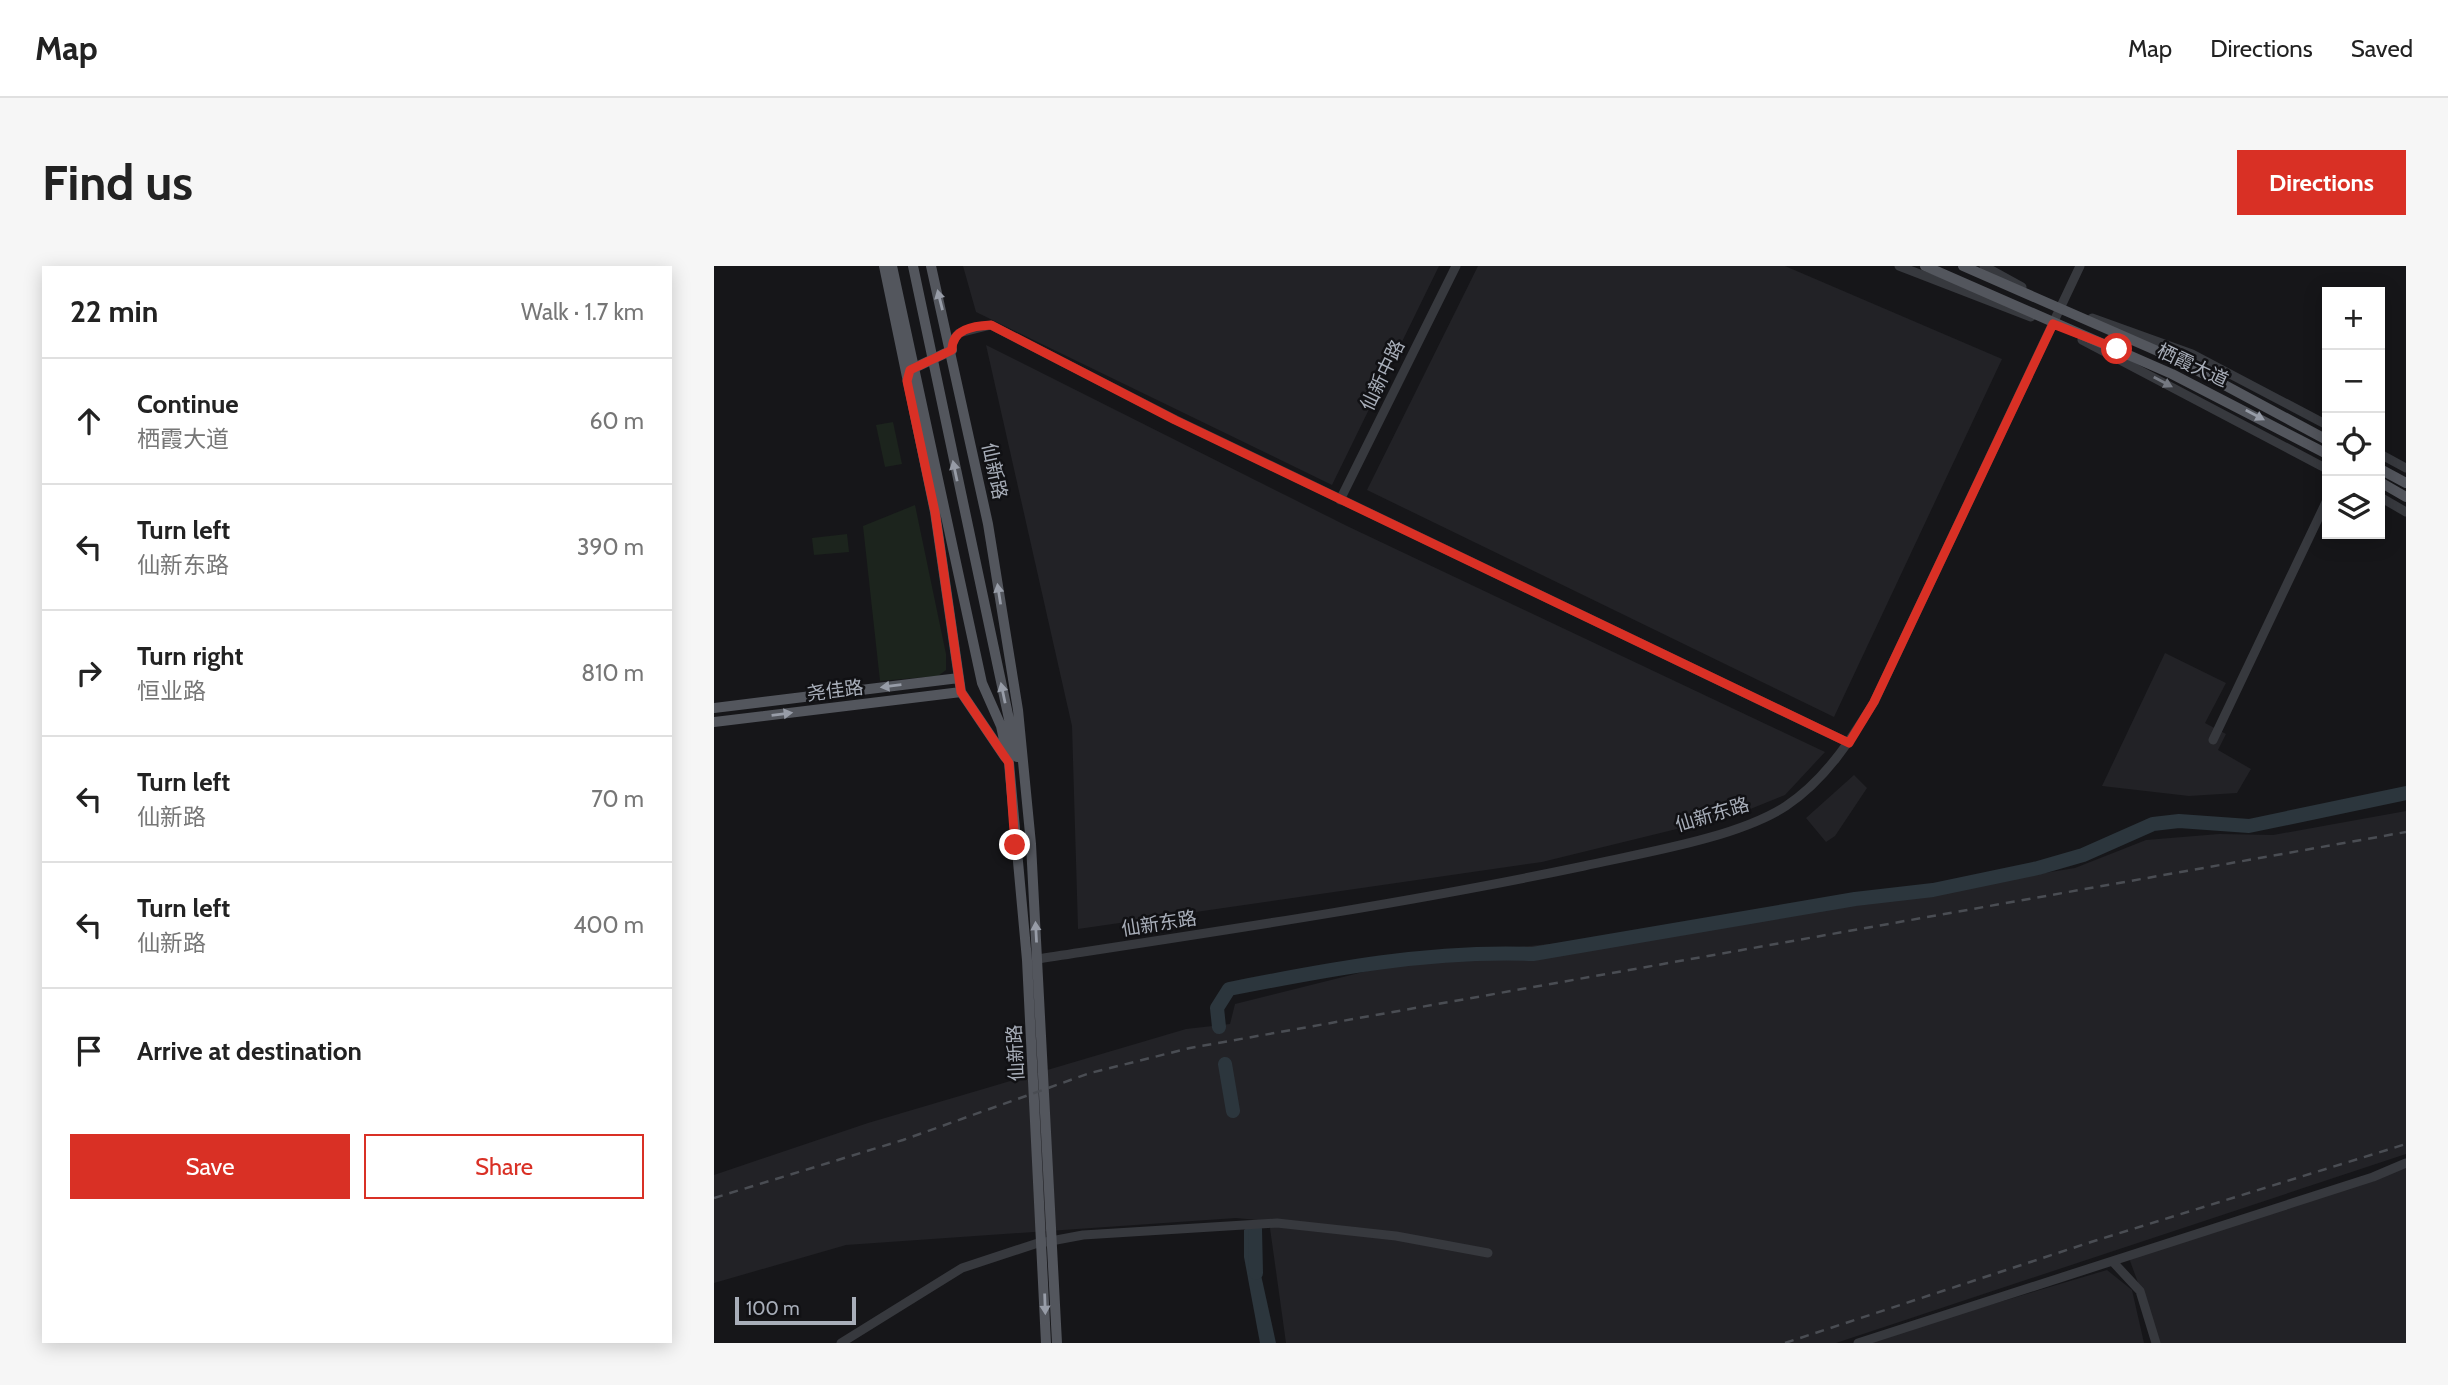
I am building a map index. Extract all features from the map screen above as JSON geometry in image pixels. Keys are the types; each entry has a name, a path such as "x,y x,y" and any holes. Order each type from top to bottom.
{"main road":[{"name":"仙新路","path":"884,266 935,512 961,692 1009,763"},
{"name":"仙新路","path":"892,266 982,683 1001,726 1009,763 1027,960 1046,1343"},
{"name":"仙新路","path":"914,266 1028,808"},
{"name":"仙新路","path":"931,266 952,350 988,524 1018,710 1028,808 1058,1343"},
{"name":"栖霞大道","path":"1925,266 2172,374 2322,451"},
{"name":"栖霞大道","path":"1963,266 2178,360 2322,437"},
{"path":"907,381 910,370 952,350"},
{"path":"2385,472 2406,483"},
{"path":"2385,485 2406,496"},
{"name":"尧佳路","path":"714,708 959,678"},
{"name":"尧佳路","path":"714,722 961,692"}],"street":[{"name":"仙新中路","path":"1340,500 1456,266"},
{"path":"1899,266 2053,324 2322,466"},
{"path":"1984,266 2060,308 2141,334 2192,354 2322,422"},
{"name":"仙新东路","path":"1037,959 1520,879 1628,856 1737,828 1784,807 1812,786 1849,743 1874,702 2080,266"},
{"path":"952,350 952,341 959,333 991,325 1340,500 1849,743"},
{"path":"2385,457 2406,468"},
{"path":"2385,501 2406,512"},
{"path":"2213,740 2322,511"},
{"path":"1858,1343 2114,1263 2373,1177 2406,1163"},
{"path":"841,1343 962,1268 1035,1244 1083,1235 1277,1223 1396,1236 1488,1254"},
{"path":"2114,1263 2140,1291 2156,1343"}],"shaded area":[{"path":"963,266 1439,266 1332,485 976,312"},
{"path":"1478,266 1785,266 2002,359 1834,717 1367,490"},
{"path":"986,345 1347,526 1825,752 1785,795 1738,814 1542,862 1078,929 1072,726"},
{"path":"893,422 902,464 885,467 876,425"},
{"path":"915,505 946,654 946,670 938,676 880,681 863,526"},
{"path":"847,534 849,552 814,555 812,538"},
{"path":"2165,653 2226,683 2205,723 2226,734 2218,750 2251,769 2237,793 2189,796 2102,786"},
{"path":"1854,775 1867,788 1835,836 1826,842 1806,818"},
{"path":"2406,811 2406,1154 1836,1343 1286,1343 1269,1221 1236,1218 846,1245 714,1283 714,1175 868,1123 1186,1029 1230,1024 1235,1004 1427,956 1683,931 2075,868 2146,840 2219,834 2273,835"},
{"path":"2406,1167 2406,1343 2160,1343 2129,1258"},
{"path":"1250,1225 1276,1343 1260,1343 1244,1257 1244,1230"},
{"path":"2107,1270 2132,1290 2144,1343 1862,1343"}],"waterway":[{"path":"1219,1027 1217,1008 1229,989 1380,962 1456,955 1533,954 1855,899 1933,890 2038,868 2083,855 2153,824 2179,821 2249,826 2406,793"},
{"path":"1225,1064 1233,1111"},
{"path":"1255,1229 1256,1273"}],"railway":[{"path":"714,1198 903,1140 1090,1073 1190,1048 2406,832"},
{"path":"1785,1343 2091,1242 2406,1144"}],"route":[{"path":"1015,845 1009,763 961,692 954,625 935,512 907,381 910,370 952,350 952,341 959,333 969,328 991,325 1175,420 1849,743 1874,702 2053,324 2117,349"}]}
